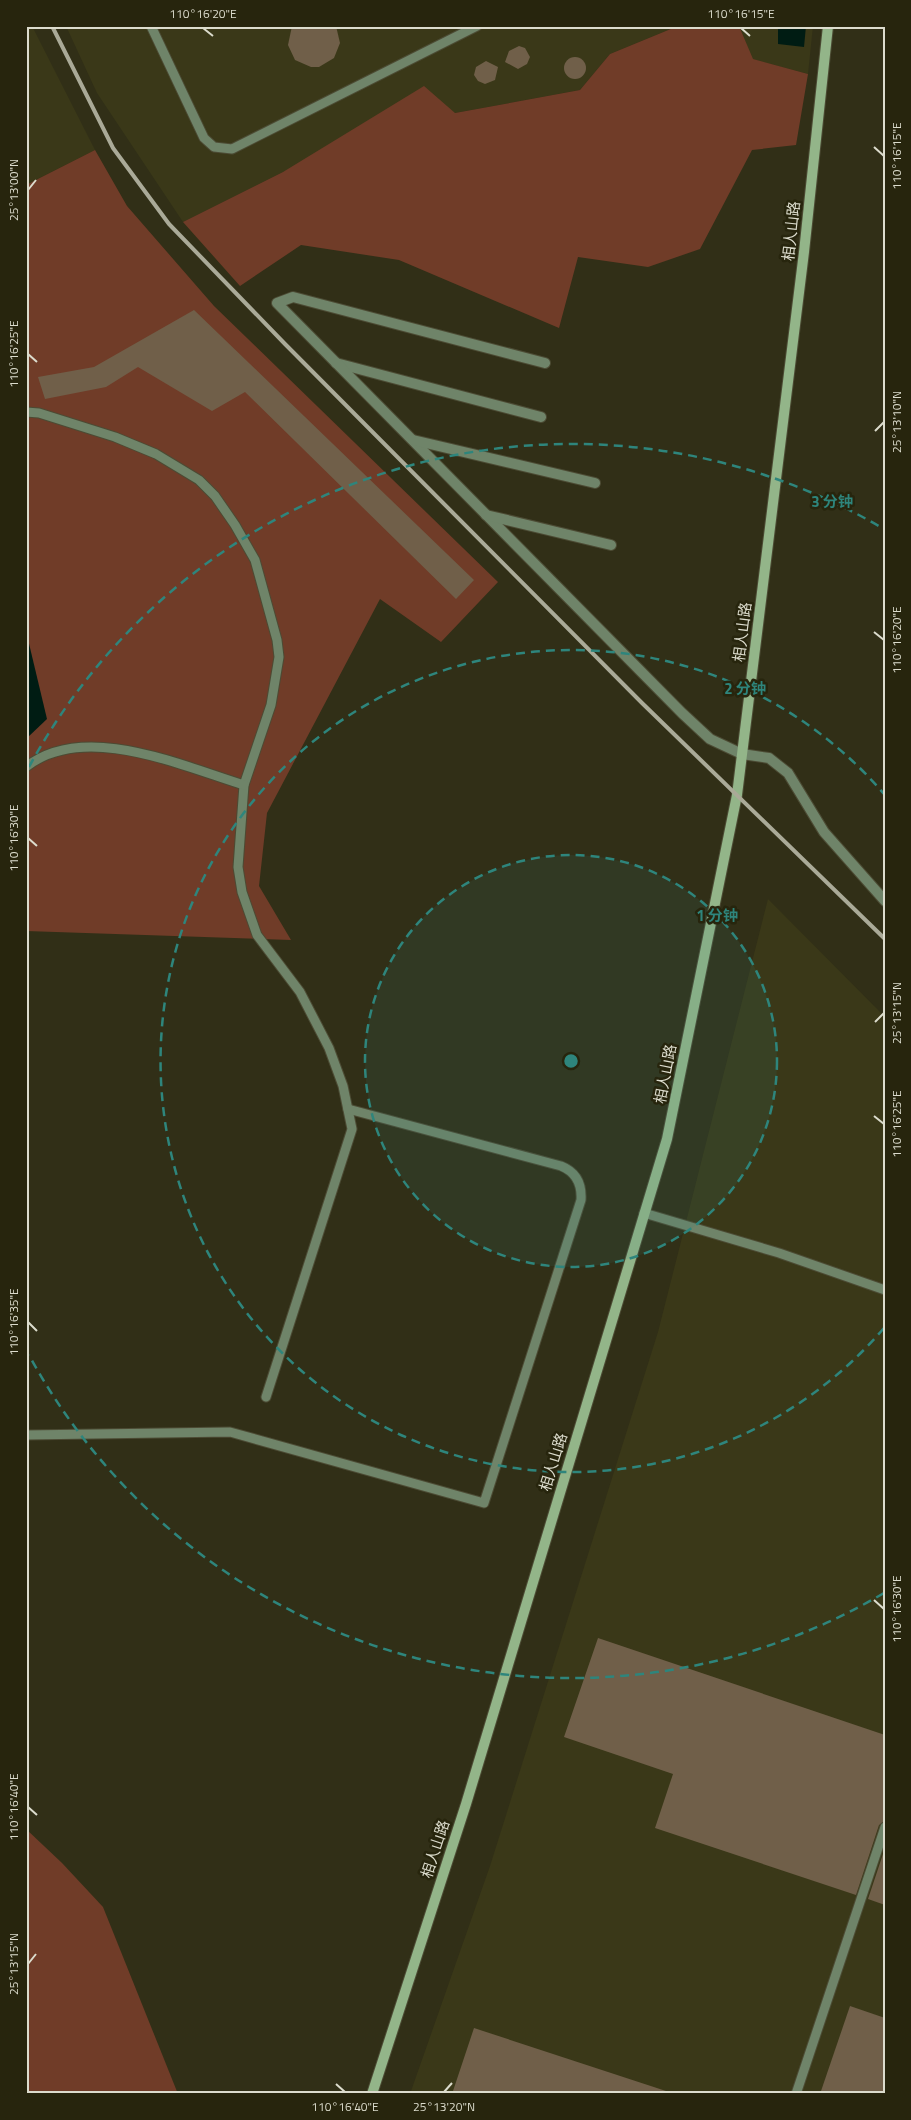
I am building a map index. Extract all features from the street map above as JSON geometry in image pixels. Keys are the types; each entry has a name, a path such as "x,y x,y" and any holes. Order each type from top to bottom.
{"street":[{"name":"相人山路","path":"372,2094 466,1804 667,1139 736,795 742,754 804,252 828,26"},
{"path":"545,363 293,297 277,303 682,713 710,738 742,754 769,758 788,773 824,832 885,900"},
{"path":"336,363 541,417"},
{"path":"412,440 595,483"},
{"path":"486,515 611,545"}],"lane":[{"path":"151,26 204,138 214,147 232,149 477,26"},
{"path":"26,412 39,413 115,437 156,454 199,480 215,496 236,525 255,560 277,640 279,657 271,705 244,785 238,867 242,892 257,934 300,992 329,1048 343,1086 352,1129 266,1397"},
{"path":"26,767 53,752 68,748 104,746 146,755 244,785"},
{"path":"26,1435 230,1432 484,1503 581,1200 579,1182 572,1172 561,1166 348,1109"},
{"path":"644,1213 778,1253 885,1290"},
{"path":"796,2094 885,1827"}],"shaded area":[{"path":"26,26 32,26 95,150 26,185"},
{"path":"66,26 678,26 610,54 580,90 455,113 283,172 183,222 97,93"},
{"path":"678,26 739,26 753,59 808,74 796,145 752,150 700,249 648,267 578,257 559,328 399,260 301,245 240,286 183,222 283,172 424,86 455,113 580,90 610,54"},
{"path":"739,26 813,26 808,74 752,59"},
{"path":"778,26 806,26 804,47 778,44"},
{"path":"95,150 127,206 214,306 498,582 441,642 380,599 267,813 259,886 291,940 26,931 26,185"},
{"path":"26,631 47,719 26,739"},
{"path":"768,899 885,1017 885,2094 410,2094 490,1866 658,1332"},
{"path":"26,1829 62,1863 103,1907 178,2094 26,2094"}],"building":[{"path":"292,26 336,26 340,43 334,58 319,67 311,67 295,60 288,45"},
{"path":"519,46 525,48 530,57 527,64 518,69 505,62 509,51"},
{"path":"575,57 583,60 586,68 583,76 575,79 567,76 564,68 567,60"},
{"path":"486,61 498,67 495,80 485,84 478,81 474,75 476,67"},
{"path":"194,310 474,580 456,599 245,392 212,411 138,367 106,387 45,399 38,377 94,367"},
{"path":"598,1638 885,1735 885,1821 879,1825 856,1895 655,1828 673,1774 564,1737"},
{"path":"885,1848 885,1905 868,1899"},
{"path":"850,2006 885,2018 885,2094 820,2094"},
{"path":"474,2028 666,2091 666,2094 452,2094"}],"railway":[{"path":"52,26 113,148 169,224 285,344 642,703 885,939"}]}
